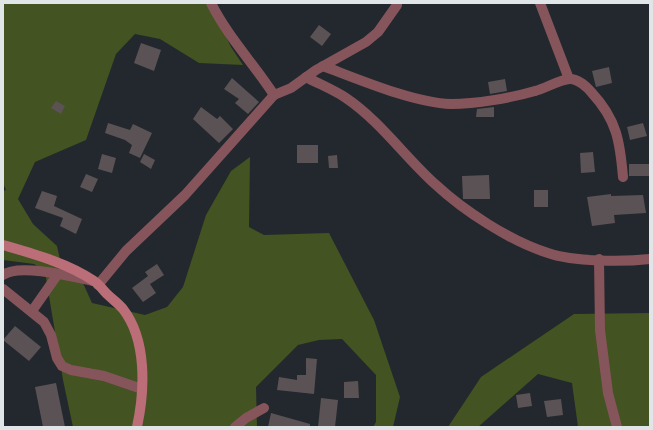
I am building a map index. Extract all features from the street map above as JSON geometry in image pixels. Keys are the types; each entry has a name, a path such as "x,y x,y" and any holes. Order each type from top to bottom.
{"main road":[{"path":"3,245 54,262 97,284 123,308 132,325 142,363 142,389 137,427"}],"street":[{"path":"211,3 231,37 261,75 274,95"},
{"path":"540,3 569,79"},
{"path":"3,275 19,271 58,274 97,284 126,251 208,171 274,95 291,88 323,66 366,42 378,32 397,5"},
{"path":"323,66 422,100 452,104 504,99 536,91 569,79 584,85 613,121 621,152 623,177"},
{"path":"306,77 345,98 370,117 435,184 466,210 506,234 548,254 600,260 630,261 650,259"},
{"path":"600,260 600,330 608,393 617,427"},
{"path":"32,311 58,274"},
{"path":"3,289 44,322 51,335 57,358 62,366 71,370 104,376 142,389"},
{"path":"235,427 246,418 264,408"}],"green space":[{"path":"3,3 210,3 231,47 243,65 199,63 160,39 135,34 116,54 86,140 35,162 18,199 33,224 57,246 62,268 83,283 92,303 145,315 167,307 183,287 206,215 231,171 250,157 249,227 264,235 329,233 374,320 400,397 393,427 373,427 376,422 376,375 342,339 319,340 298,345 256,387 257,427 73,427 63,380 45,272 34,264 3,260 3,191 6,190 3,183"},
{"path":"650,313 650,427 578,427 572,383 538,374 478,427 448,427 481,377 574,314"}],"building":[{"path":"319,25 331,34 322,46 310,37"},
{"path":"141,43 161,50 154,71 134,63"},
{"path":"609,67 612,83 596,87 592,71"},
{"path":"232,78 259,102 248,114 235,103 239,99 224,89"},
{"path":"505,79 507,91 490,94 488,82"},
{"path":"56,101 65,106 61,114 51,108"},
{"path":"201,107 217,119 220,116 233,129 219,143 193,119"},
{"path":"494,107 494,117 476,117 477,109"},
{"path":"108,123 130,130 133,124 152,133 140,158 129,153 132,145 125,140 105,133"},
{"path":"643,123 647,136 630,140 627,127"},
{"path":"297,145 318,145 318,163 297,163"},
{"path":"593,152 595,172 581,173 580,153"},
{"path":"102,154 116,158 112,173 98,169"},
{"path":"144,154 155,160 151,169 140,162"},
{"path":"337,155 338,168 329,168 328,156"},
{"path":"629,164 650,164 650,176 629,176"},
{"path":"86,174 98,179 92,192 80,187"},
{"path":"489,175 490,199 463,199 462,176"},
{"path":"534,190 548,190 548,207 534,207"},
{"path":"42,191 57,196 54,206 82,219 76,234 60,226 63,218 35,208"},
{"path":"611,194 611,196 643,195 646,213 614,215 615,223 592,226 587,197"},
{"path":"157,264 164,275 150,284 156,293 143,302 132,288 148,276 145,272"},
{"path":"15,326 41,347 29,361 3,340"},
{"path":"306,358 317,359 314,394 277,390 279,377 297,380 297,375 306,375"},
{"path":"358,381 359,398 344,398 344,382"},
{"path":"56,383 65,427 43,427 35,387"},
{"path":"530,393 532,406 518,408 516,395"},
{"path":"321,398 338,400 335,427 318,427"},
{"path":"561,399 563,415 547,417 544,401"},
{"path":"271,413 310,424 310,427 268,427"}]}
